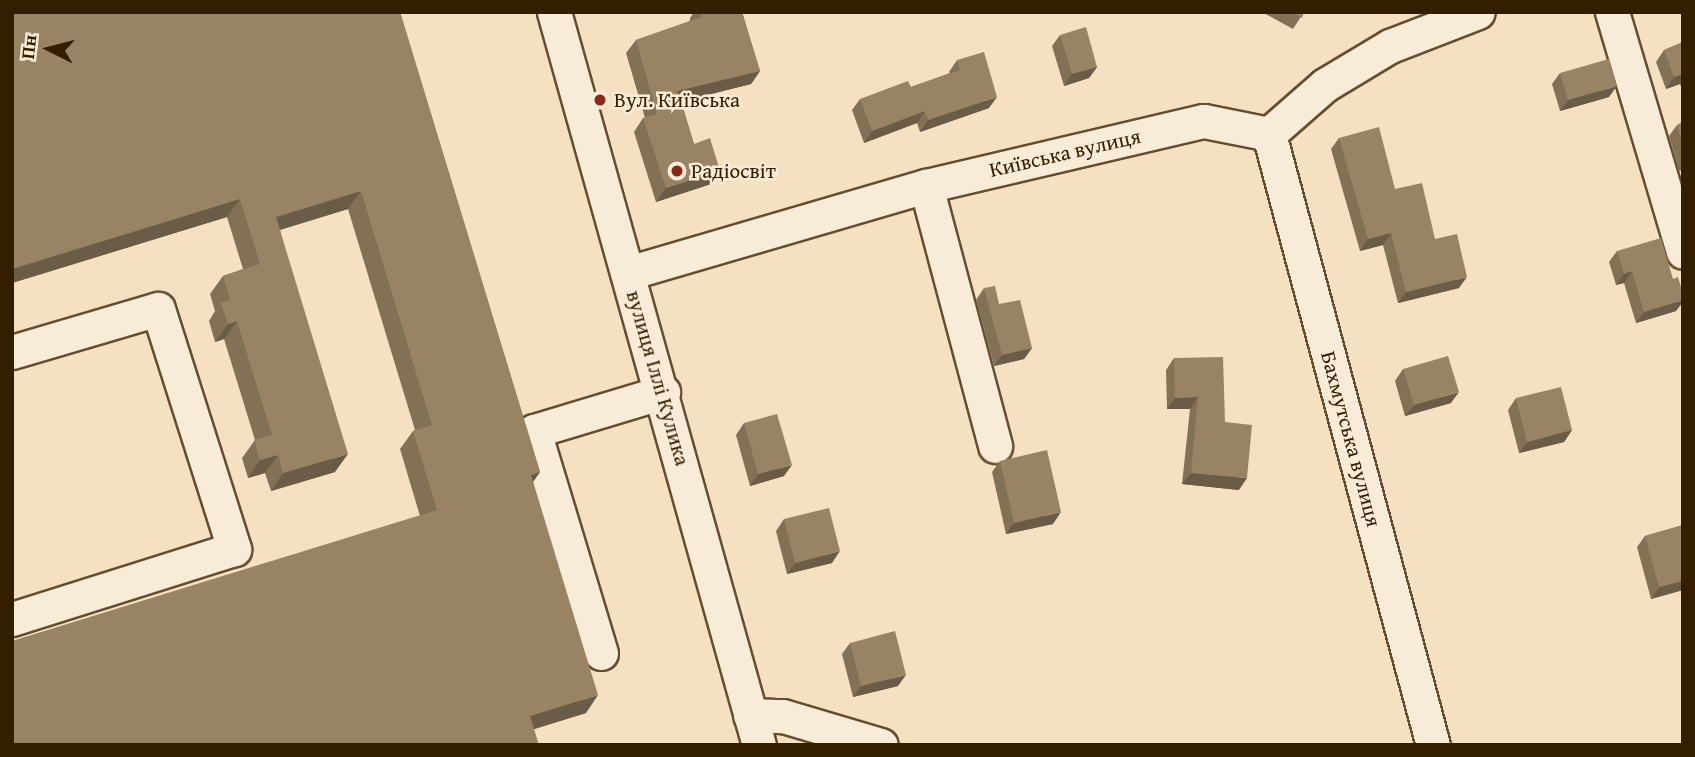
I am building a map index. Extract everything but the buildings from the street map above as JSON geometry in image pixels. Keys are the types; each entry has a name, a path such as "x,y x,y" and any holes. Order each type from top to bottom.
{"street":[{"name":"вулиця Іллі Кулика","path":"554,12 663,392 755,730"},
{"path":"1269,134 1325,85 1390,46 1478,12"},
{"path":"1612,12 1683,252"},
{"name":"Київська вулиця","path":"628,273 926,186 1204,121 1269,134"},
{"name":"Бахмутська вулиця","path":"1269,134 1433,745"},
{"path":"926,186 995,446"},
{"path":"12,352 158,309 234,550 12,619"},
{"path":"601,653 534,431 663,392"},
{"path":"755,730 783,716 881,745"}],"place":[{"name":"Вул. Київська","path":"600,100"},
{"name":"Радіосвіт","path":"677,171"}]}
